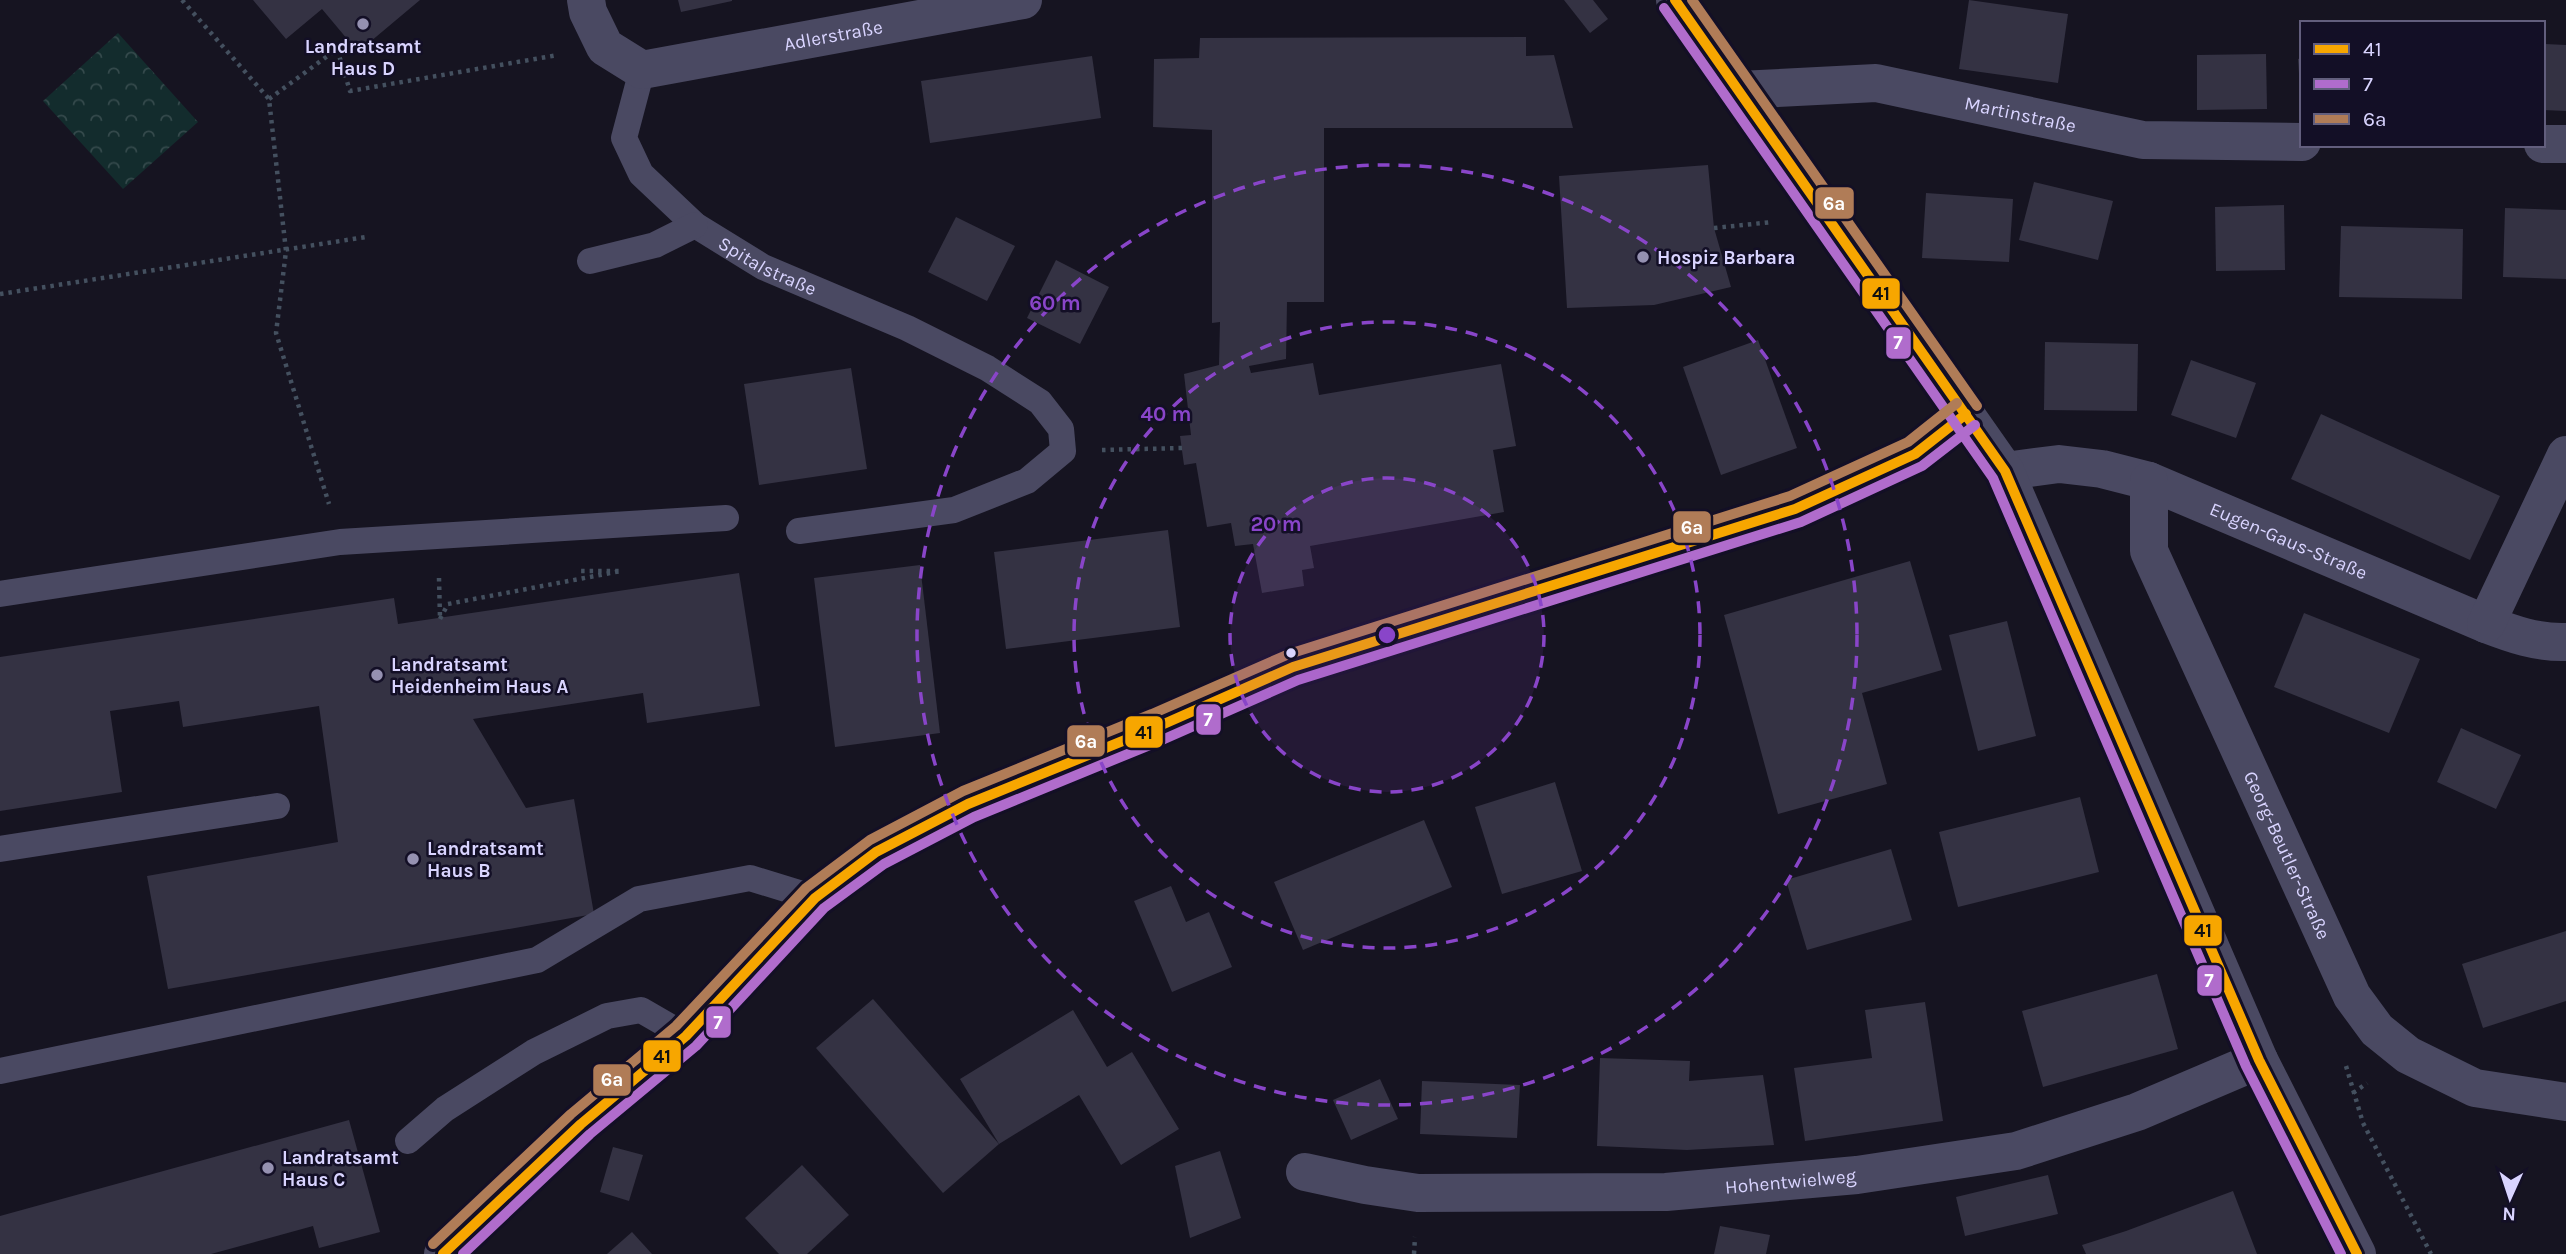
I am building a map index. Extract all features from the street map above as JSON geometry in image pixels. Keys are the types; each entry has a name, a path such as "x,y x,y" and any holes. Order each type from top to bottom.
{"street":[{"path":"586,0 588,12 605,47 642,70"},
{"name":"Adlerstraße","path":"642,70 1023,0"},
{"path":"1675,0 2005,471 2259,1060 2357,1254"},
{"name":"Martinstraße","path":"1739,90 1876,83 2143,140 2300,142"},
{"path":"2545,144 2566,144"},
{"path":"443,1254 581,1124 686,1036 815,898 876,852 968,804 1157,727 1293,667 1795,509 1915,454 1966,414"},
{"path":"2486,624 2566,455"},
{"name":"Eugen-Gaus-Straße","path":"2005,471 2059,464 2102,469 2149,481 2486,624 2518,636 2566,642"},
{"name":"Georg-Beutler-Straße","path":"2149,481 2150,551 2352,996 2377,1030 2408,1055 2475,1088 2566,1102"},
{"name":"Hohentwielweg","path":"1305,1172 1365,1185 1418,1192 1667,1192 1857,1175 2016,1151 2137,1112 2259,1060"}],"lane":[{"name":"Spitalstraße","path":"642,70 624,138 641,174 695,225 763,267 907,328 997,375 1040,402 1061,429 1063,451"},
{"path":"590,261 655,244 695,225"},
{"path":"799,531 954,510 1027,481 1063,451"},
{"path":"0,594 340,542 726,518"},
{"path":"0,849 277,806"},
{"path":"0,1071 537,960 639,899 750,878 815,898"},
{"path":"408,1141 445,1109 534,1052 607,1016 641,1010 686,1036"}],"path":[{"path":"182,0 269,99 286,251 276,333 340,542"},
{"path":"269,99 337,49 350,91 605,47"},
{"path":"0,293 366,237"},
{"path":"1063,451 1182,448"},
{"path":"439,594 440,619 448,604 621,571 569,572"},
{"path":"2352,996 2338,1032 2353,1093 2369,1136 2431,1254"}],"green space":[{"path":"118,33 198,122 123,189 43,101"}],"building":[{"name":"Landratsamt Haus D","path":"253,0 420,0 358,52 322,9 286,39"},
{"path":"678,0 732,0 732,1 681,12"},
{"path":"1564,0 1593,0 1608,19 1590,33"},
{"path":"1969,0 2068,14 2058,83 1959,69"},
{"path":"1526,37 1526,56 1554,55 1573,128 1324,128 1324,302 1287,302 1286,359 1249,366 1251,373 1313,363 1319,395 1501,364 1516,446 1493,450 1504,512 1310,546 1314,568 1302,570 1304,586 1262,593 1253,544 1235,546 1231,523 1207,527 1196,463 1184,465 1180,436 1191,435 1184,374 1219,365 1220,322 1212,323 1212,130 1153,127 1154,59 1199,58 1200,38"},
{"path":"2545,44 2566,45 2566,111 2545,110"},
{"path":"2266,54 2267,109 2197,110 2197,55"},
{"path":"1092,56 1101,118 930,143 921,81"},
{"name":"Hospiz Barbara","path":"1708,165 1714,228 1731,287 1654,305 1567,308 1559,176"},
{"path":"2034,182 2113,201 2098,260 2019,240"},
{"path":"1926,193 2013,199 2009,262 1922,258"},
{"path":"2284,205 2285,270 2216,271 2215,207"},
{"path":"2505,208 2566,210 2566,279 2503,277"},
{"path":"956,217 1015,246 987,301 928,272"},
{"path":"2341,226 2463,229 2462,299 2339,297"},
{"path":"1056,260 1109,287 1080,344 1027,318"},
{"path":"1758,340 1797,448 1721,475 1683,367"},
{"path":"2045,342 2138,344 2137,411 2044,410"},
{"path":"2191,360 2256,383 2236,438 2171,415"},
{"path":"851,368 867,469 759,485 744,384"},
{"path":"2321,414 2500,496 2470,560 2291,479"},
{"path":"1168,530 1180,627 1006,649 994,552"},
{"path":"1910,561 1942,670 1862,693 1887,784 1778,814 1724,615"},
{"path":"920,565 940,733 835,747 814,578"},
{"path":"739,573 760,706 647,723 643,693 473,719 526,808 574,799 594,914 168,989 147,876 338,842 319,706 183,727 179,701 110,711 122,792 0,811 0,657 394,598 398,624"},
{"path":"2304,613 2420,659 2389,733 2274,687"},
{"path":"2007,621 2036,736 1978,751 1949,635"},
{"path":"2461,728 2521,755 2496,809 2437,782"},
{"path":"1555,782 1582,871 1502,894 1475,807"},
{"path":"2080,797 2099,872 1958,907 1939,832"},
{"path":"1424,820 1452,887 1303,950 1274,882"},
{"path":"1891,849 1912,920 1807,950 1786,880"},
{"path":"1171,886 1186,922 1209,912 1232,967 1172,992 1134,901"},
{"path":"2566,931 2566,1001 2483,1028 2462,964"},
{"path":"2157,974 2178,1049 2043,1087 2022,1011"},
{"path":"873,999 999,1144 943,1193 816,1048"},
{"path":"1925,1002 1943,1121 1805,1141 1794,1068 1872,1058 1865,1010"},
{"path":"1073,1010 1107,1067 1132,1052 1179,1129 1121,1165 1079,1095 999,1144 960,1079"},
{"path":"1600,1058 1690,1061 1689,1081 1763,1075 1774,1145 1687,1150 1597,1146"},
{"path":"1380,1079 1398,1119 1351,1140 1333,1100"},
{"path":"1422,1081 1520,1085 1517,1138 1420,1134"},
{"name":"Landratsamt Haus C","path":"349,1120 380,1232 319,1248 313,1226 211,1254 0,1254 0,1216"},
{"path":"613,1147 643,1155 629,1201 600,1192"},
{"path":"1220,1151 1241,1218 1190,1238 1175,1166"},
{"path":"802,1165 849,1215 807,1254 779,1254 745,1218"},
{"path":"2048,1175 2058,1214 1965,1236 1956,1197"},
{"path":"2233,1191 2257,1254 2086,1254 2082,1245 2126,1231"},
{"path":"1720,1226 1770,1235 1766,1254 1714,1254"},
{"path":"632,1232 652,1254 607,1254"}],"transit line":[{"name":"41","path":"1675,0 2005,471 2259,1060 2357,1254"},
{"name":"6a","path":"1692,0 1977,406"},
{"name":"7","path":"1664,8 1993,478 2246,1066 2341,1254"},
{"name":"6a","path":"433,1244 571,1114 676,1026 806,888 870,840 963,791 1152,714 1289,654 1790,496 1908,442 1957,403"},
{"name":"41","path":"443,1254 581,1124 686,1036 815,898 876,852 968,804 1157,727 1293,667 1795,509 1915,454 1966,414"},
{"name":"7","path":"463,1254 590,1134 696,1046 824,908 884,864 974,817 1162,740 1298,680 1801,522 1922,466 1975,425"}],"place":[{"name":"Landratsamt Haus D","path":"363,24"},
{"name":"Hospiz Barbara","path":"1643,257"},
{"name":"Landratsamt Heidenheim Haus A","path":"377,675"},
{"name":"Landratsamt Haus B","path":"413,859"},
{"name":"Landratsamt Haus C","path":"268,1168"}]}
